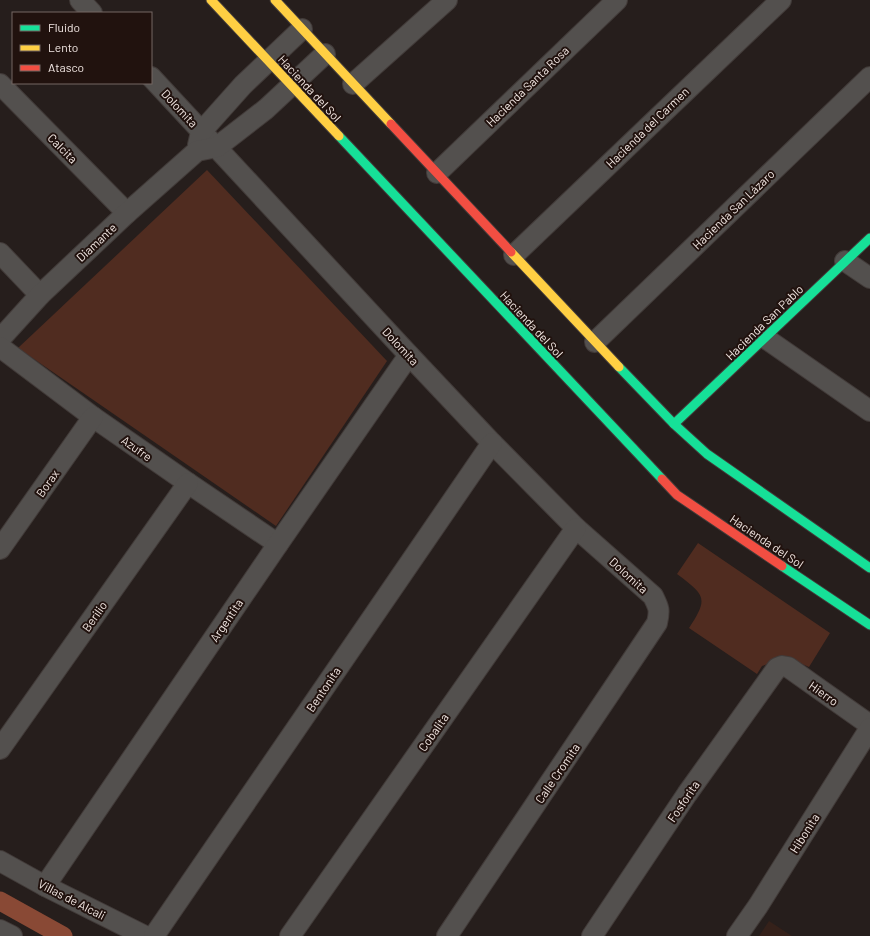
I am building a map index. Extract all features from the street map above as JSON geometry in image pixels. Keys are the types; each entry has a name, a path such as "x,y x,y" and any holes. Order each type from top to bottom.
{"street":[{"path":"80,0 91,12"},
{"name":"Hacienda del Sol","path":"211,0 677,495 870,625"},
{"path":"353,84 447,0"},
{"name":"Hacienda Santa Rosa","path":"436,173 617,0"},
{"name":"Hacienda del Carmen","path":"514,255 781,0"},
{"path":"279,1 302,29 436,173 674,424 707,454 870,568"},
{"path":"302,29 243,85 202,132 197,151 217,147 266,109 325,54"},
{"name":"Hacienda San Lázaro","path":"596,342 870,77"},
{"name":"Dolomita","path":"152,78 492,443 576,528 652,596 658,606"},
{"name":"Calcita","path":"0,84 127,213"},
{"name":"Diamante","path":"0,339 40,295 127,213 197,151"},
{"name":"Hacienda San Pablo","path":"674,424 870,238"},
{"path":"0,253 40,295"},
{"path":"845,261 870,278"},
{"path":"766,338 870,412"},
{"name":"Azufre","path":"0,347 93,417 278,544"},
{"name":"Argentita","path":"45,886 409,355"},
{"name":"Borax","path":"0,549 93,417"},
{"name":"Bentonita","path":"154,936 492,443"},
{"name":"Berilio","path":"0,748 188,483"},
{"name":"Cobalita","path":"290,936 576,528"},
{"name":"Calle Cromita","path":"447,936 657,623 659,613 658,606"},
{"name":"Hierro","path":"777,668 782,666 788,667 870,725"},
{"name":"Fosforita","path":"592,936 687,794 777,668"},
{"name":"Hibonita","path":"737,936 758,906 870,728"},
{"name":"Villas de Alcali","path":"0,861 45,886 145,936"},
{"path":"0,930 12,936"}],"shaded area":[{"path":"207,170 387,361 276,526 18,348"},
{"path":"698,543 830,633 809,667 795,661 771,663 762,666 757,674 689,628 700,610 701,598 694,587 677,574"},
{"path":"769,921 792,936 759,936"}],"waterway":[{"path":"0,901 63,936"}],"traffic: fast":[{"path":"339,136 662,479"},
{"path":"674,424 870,238"},
{"path":"619,367 674,424 707,454 870,568"},
{"path":"782,566 870,625"}],"traffic: slow":[{"path":"211,0 339,136"},
{"path":"275,0 391,124"},
{"path":"511,252 619,367"}],"traffic: jam":[{"path":"391,124 511,252"},
{"path":"662,479 677,495 782,566"}]}
